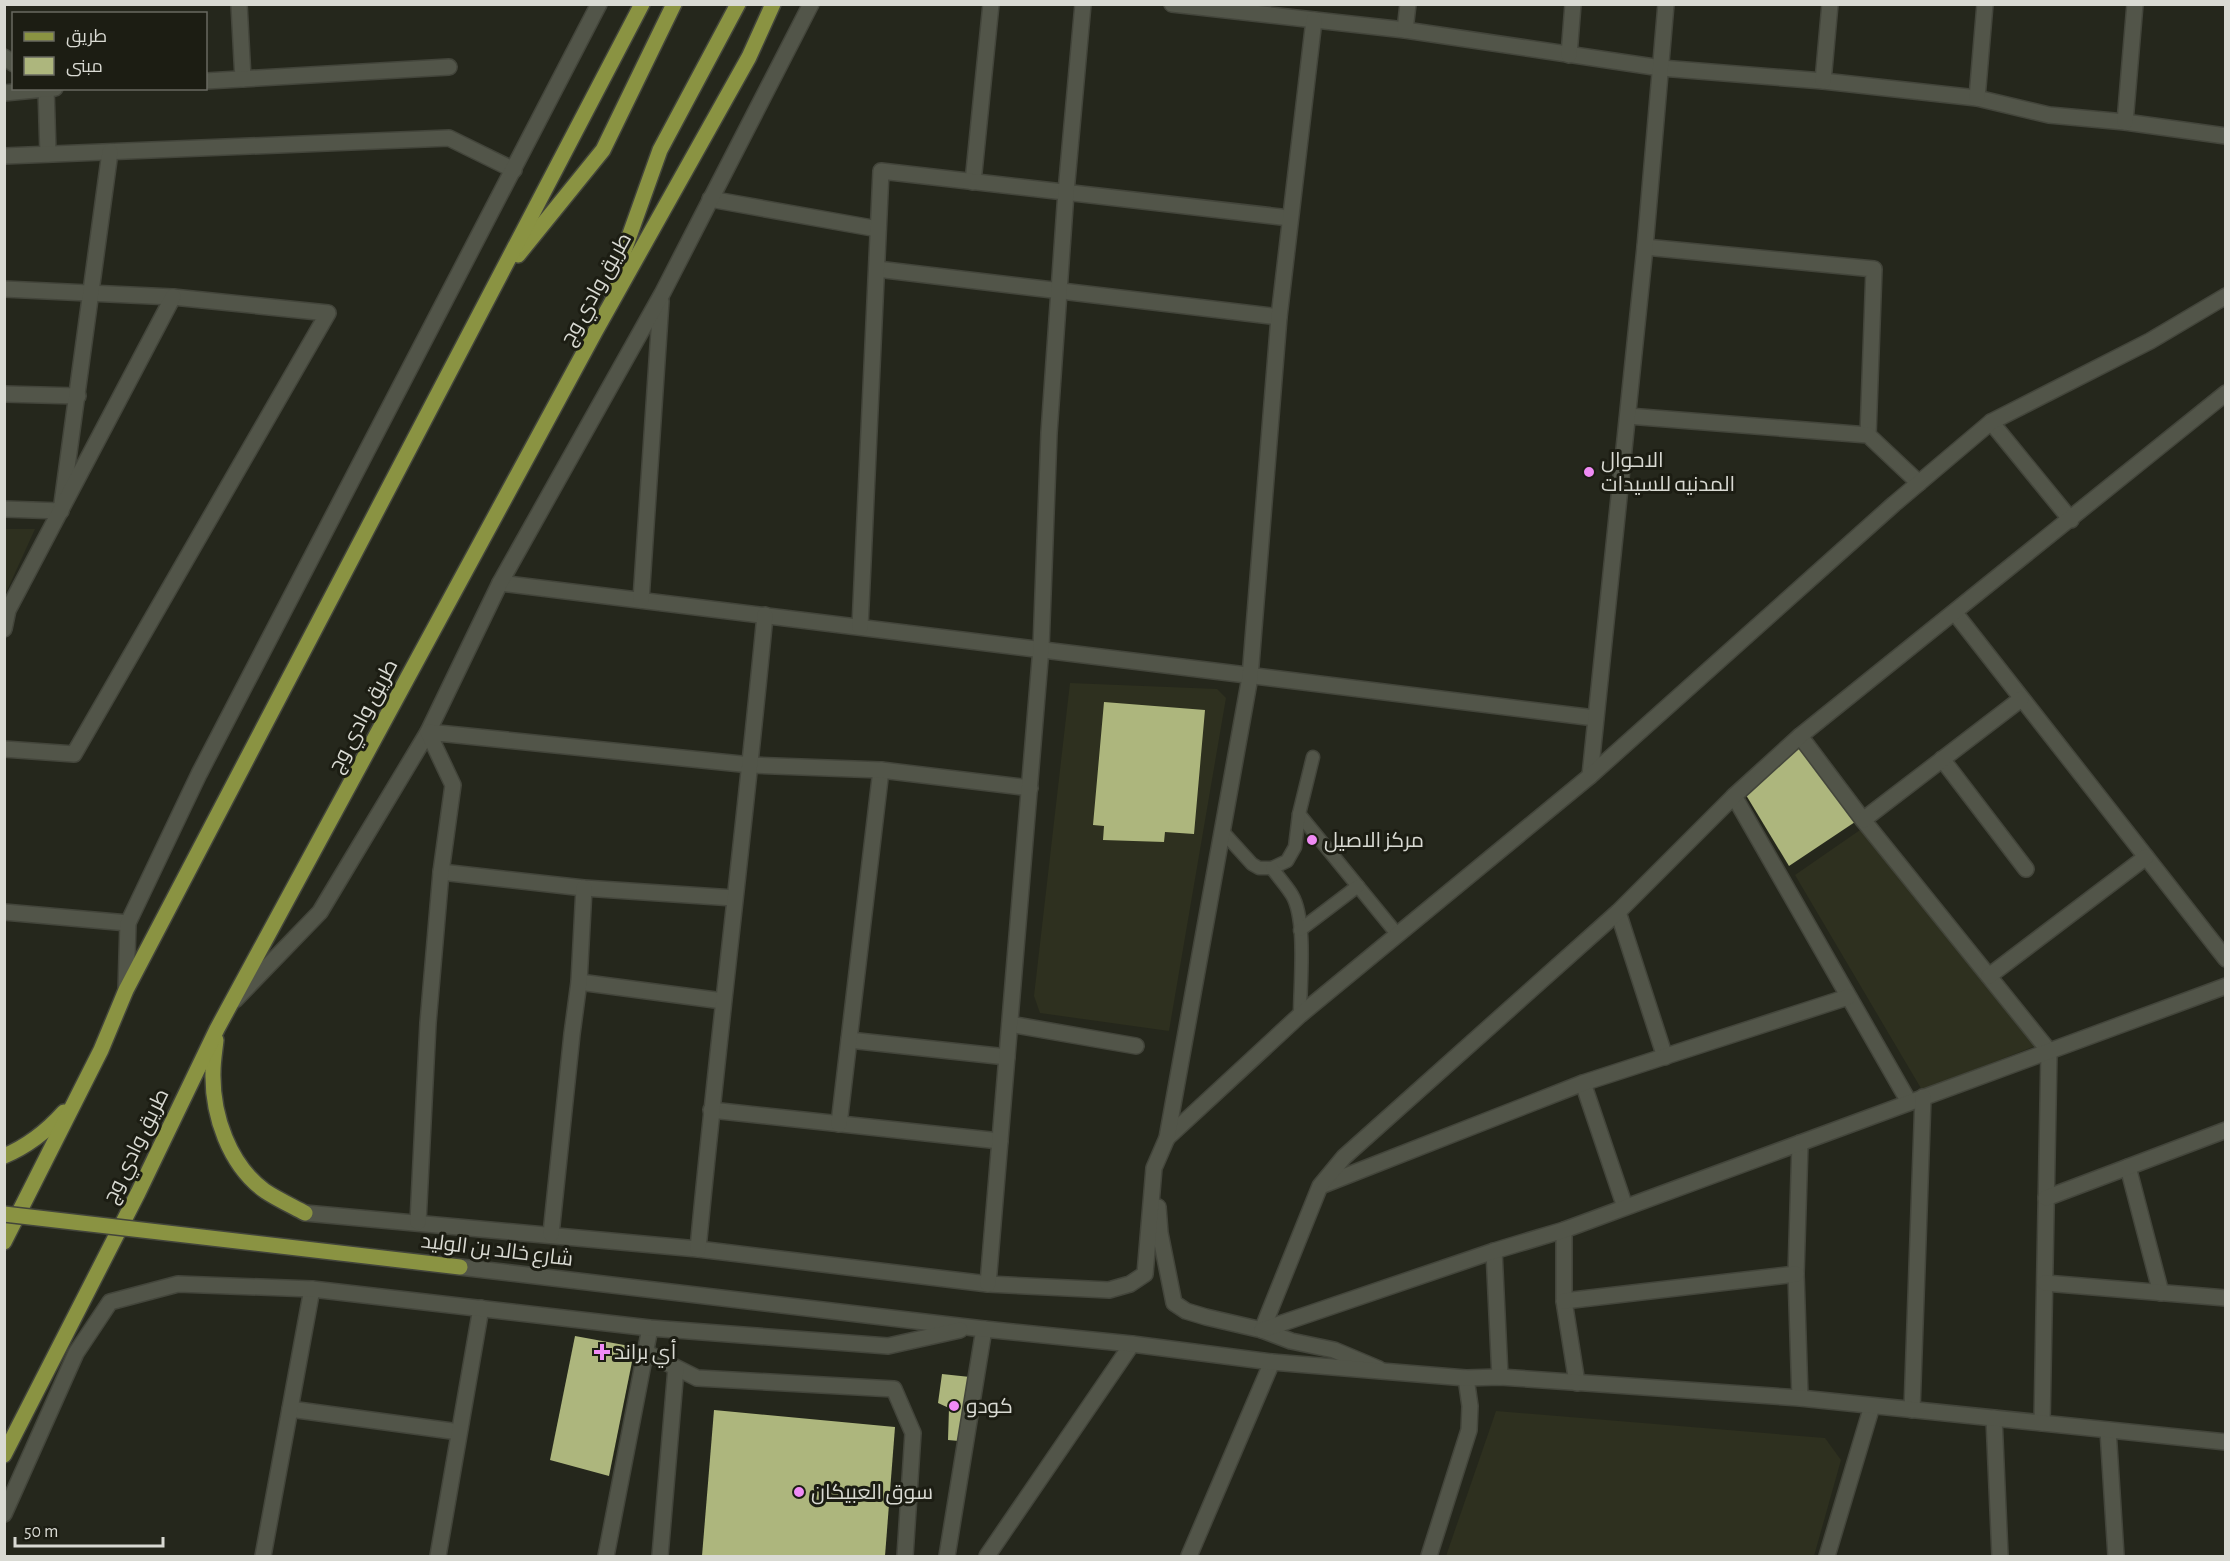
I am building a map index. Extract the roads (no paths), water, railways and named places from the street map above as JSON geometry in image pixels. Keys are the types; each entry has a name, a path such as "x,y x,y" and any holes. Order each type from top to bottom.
{"main road":[{"path":"4,1242 101,1050 126,990 642,4"},
{"path":"497,282 603,150 674,4"},
{"path":"595,332 660,150 738,4"},
{"name":"طريق وادي وج","path":"4,1455 143,1182 217,1029 595,332 748,57 773,4"},
{"path":"217,1029 213,1073 217,1108 225,1139 239,1166 264,1190 305,1213"},
{"path":"4,1156 33,1141 51,1126 76,1097 101,1050"},
{"name":"شارع خالد بن الوليد","path":"4,1214 460,1267"}],"street":[{"path":"239,4 243,79"},
{"path":"126,990 128,922 205,764 599,4"},
{"path":"973,182 991,4"},
{"path":"988,1284 1041,648 1049,433 1066,192 1083,4"},
{"path":"1172,4 1248,8 1314,20 1405,30 1661,68 1823,81 1977,98 2049,115 2125,122 2226,136"},
{"path":"1405,30 1408,4"},
{"path":"1569,56 1573,4"},
{"path":"1590,776 1645,247 1666,4"},
{"path":"1823,81 1830,4"},
{"path":"1977,98 1985,4"},
{"path":"2125,122 2135,4"},
{"path":"229,1007 320,912 428,732 500,583 662,294 710,199 814,6"},
{"path":"305,1213 698,1249 988,1284 1109,1290 1130,1284 1145,1274 1154,1168 1167,1138 1250,677 1279,317 1314,20"},
{"path":"207,81 449,67"},
{"path":"4,93 36,90"},
{"path":"47,90 48,154"},
{"path":"4,156 449,138 514,170"},
{"path":"61,511 110,152"},
{"path":"860,627 881,171 1290,218"},
{"path":"710,199 878,229"},
{"path":"1645,247 1874,269 1868,435"},
{"path":"877,268 1279,317"},
{"path":"4,289 173,297 328,313 74,754 4,749"},
{"path":"641,600 662,294"},
{"path":"1167,1138 1300,1015 1590,776 1919,483 1991,422 2150,341 2226,296"},
{"path":"4,629 8,610 173,297"},
{"path":"1262,1330 1320,1186 1344,1157 1618,912 1734,796 1800,736 2226,393"},
{"path":"4,394 78,396"},
{"path":"1628,416 1868,435 1919,483"},
{"path":"1991,422 2071,520"},
{"path":"4,509 61,511"},
{"path":"500,583 1595,718"},
{"path":"1954,613 2226,959"},
{"path":"698,1249 734,898 751,765 765,615"},
{"path":"1863,820 2021,699"},
{"path":"428,732 751,765 881,770 1030,788"},
{"path":"418,1222 428,1023 441,872 453,785 428,732"},
{"path":"1800,736 1863,820 2049,1051 2042,1423"},
{"path":"1942,759 2026,869"},
{"path":"839,1124 881,770"},
{"path":"1734,796 1848,998 1916,1100 1912,1410"},
{"path":"1989,976 2146,857"},
{"path":"441,872 584,888 734,898"},
{"path":"551,1234 579,982 584,888"},
{"path":"4,912 128,922"},
{"path":"1618,912 1665,1057"},
{"path":"579,982 723,1001"},
{"path":"1262,1330 1494,1251 1564,1230 2226,986"},
{"path":"1320,1186 1583,1083 1848,998"},
{"path":"1010,1024 1136,1046"},
{"path":"849,1040 1007,1057"},
{"path":"1583,1083 1625,1207"},
{"path":"711,1110 1000,1141"},
{"path":"2046,1198 2226,1130"},
{"path":"1800,1143 1796,1274 1800,1398"},
{"path":"2128,1167 2161,1293"},
{"path":"1154,1168 1160,1233 1174,1303 1186,1311 1262,1330 1291,1341 1334,1350 1385,1372"},
{"path":"1564,1230 1564,1301 1577,1383"},
{"path":"1494,1251 1500,1377"},
{"name":"شارع خالد بن الوليد","path":"460,1267 1272,1362 1466,1378 1500,1377 1800,1398 2226,1442"},
{"path":"1564,1301 1796,1274"},
{"path":"2044,1283 2226,1298"},
{"path":"4,1514 76,1353 110,1302 178,1284 312,1289 650,1328 888,1346 978,1328 947,1557"},
{"path":"263,1557 312,1289"},
{"path":"438,1557 481,1308"},
{"path":"606,1557 650,1328"},
{"path":"987,1557 1132,1344"},
{"path":"645,1352 697,1378 894,1389 913,1433 905,1557"},
{"path":"1189,1557 1272,1362"},
{"path":"660,1557 676,1368"},
{"path":"1429,1557 1469,1430 1470,1406 1466,1378"},
{"path":"1827,1557 1872,1406"},
{"path":"290,1409 459,1432"},
{"path":"1994,1418 2000,1557"},
{"path":"2108,1430 2116,1557"}],"lane":[{"path":"1223,832 1252,864 1259,868 1272,868 1287,861 1295,847 1299,814 1313,757"},
{"path":"1299,814 1397,934"},
{"path":"1272,868 1292,895 1298,912 1300,1015"},
{"path":"1300,930 1358,886"}],"place":[{"name":"الاحوال المدنيه للسيدات","path":"1589,472"},
{"name":"مركز الاصيل","path":"1312,840"},
{"name":"أي براند","path":"602,1352"},
{"name":"كودو","path":"954,1406"},
{"name":"سوق العبيكان","path":"799,1492"}]}
